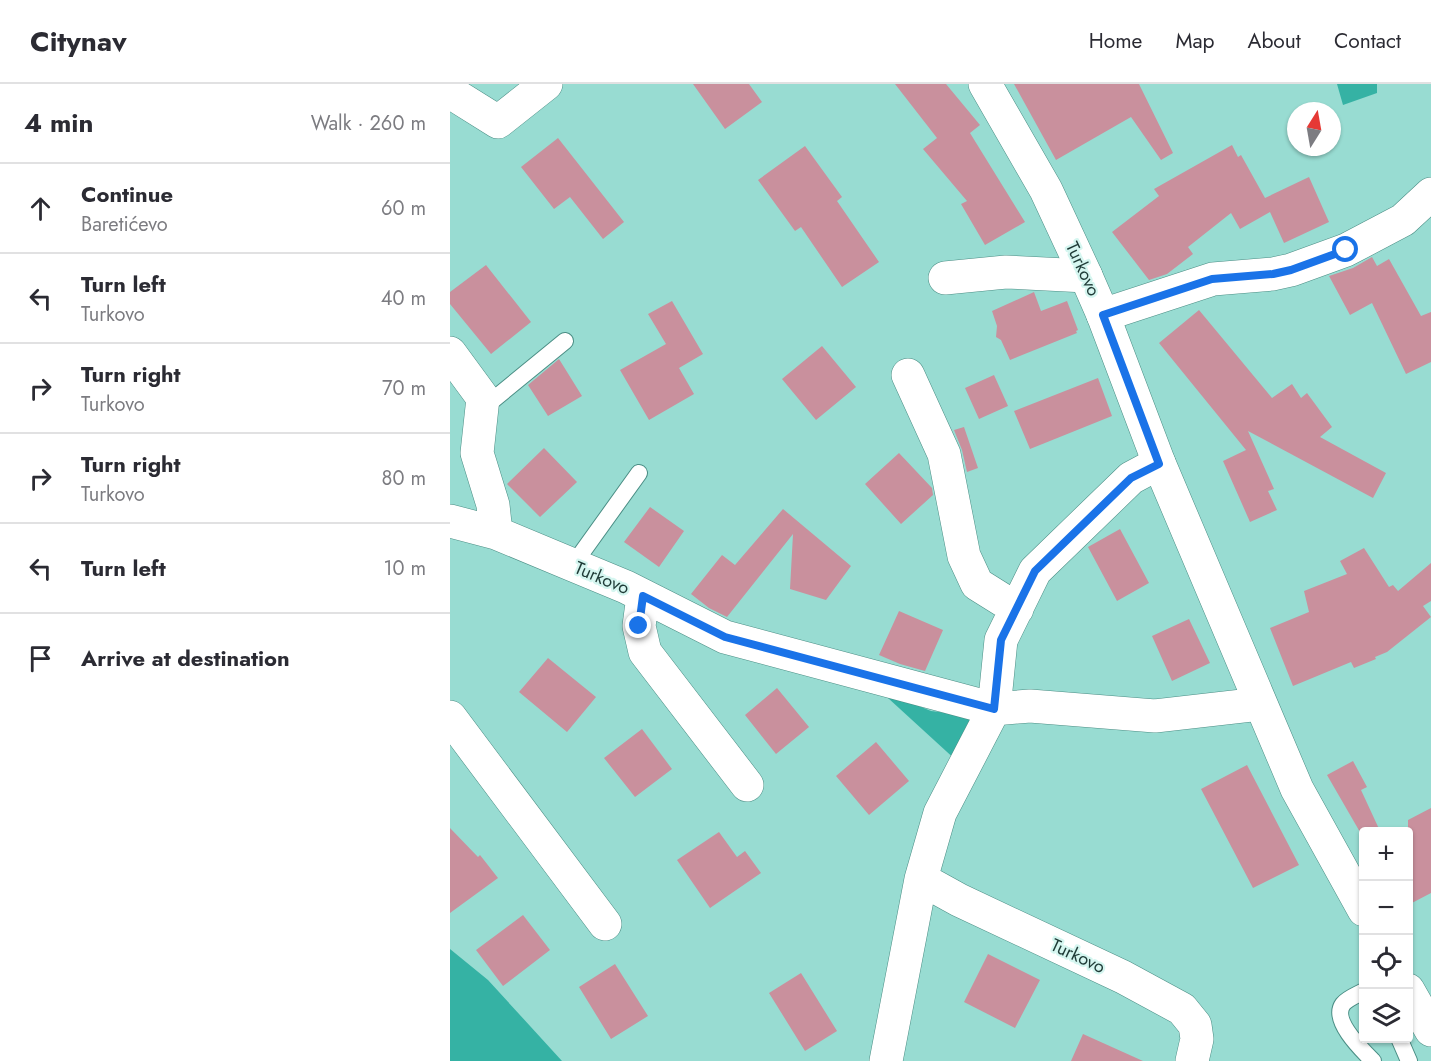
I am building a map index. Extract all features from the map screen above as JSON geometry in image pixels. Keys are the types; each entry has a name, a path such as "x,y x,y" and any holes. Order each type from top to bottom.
{"street":[{"path":"450,92 498,122 546,84"},
{"name":"Turkovo","path":"985,84 1046,190 1086,276 1159,464 1297,789 1359,901"},
{"path":"1103,315 1212,279 1273,274 1291,270 1346,250 1402,220 1431,194"},
{"path":"945,278 1006,272 1086,276"},
{"path":"450,353 483,398 477,453 493,505 496,532"},
{"path":"908,375 944,454 963,556 978,584 1017,609"},
{"path":"886,1061 921,879 940,813 994,709 1001,640 1035,571 1131,478 1159,464"},
{"name":"Turkovo","path":"450,521 496,532 643,596 725,637 994,709 1030,706 1155,716 1260,704"},
{"path":"643,596 639,626 645,652 747,785"},
{"path":"450,717 605,924"},
{"name":"Turkovo","path":"921,879 959,900 1123,976 1182,1008 1195,1025 1197,1039 1192,1061"},
{"path":"1413,999 1431,1030"}],"lane":[{"path":"482,409 565,341"},
{"path":"573,565 639,474"},
{"path":"1359,994 1342,1006 1340,1012 1342,1022 1357,1045 1373,1061"},
{"path":"1401,1043 1409,1061"}],"green space":[{"path":"1337,84 1377,84 1377,93 1343,105"},
{"path":"892,695 931,711 972,716 958,762 888,698"},
{"path":"450,949 488,980 562,1061 450,1061"}],"building":[{"path":"693,84 749,84 762,102 725,129"},
{"path":"895,84 946,84 980,125 970,133 1025,222 985,245 961,204 967,201 923,149 937,138"},
{"path":"1014,84 1139,84 1173,153 1161,160 1131,117 1056,160"},
{"path":"558,138 624,222 603,239 570,197 554,209 521,167"},
{"path":"1232,145 1238,157 1241,155 1265,198 1309,177 1329,222 1284,243 1270,212 1240,229 1231,213 1188,247 1193,254 1167,274 1149,280 1112,232 1159,196 1154,189"},
{"path":"805,146 842,197 837,201 879,262 842,287 801,227 795,231 758,180"},
{"path":"1372,257 1377,266 1389,259 1421,316 1431,312 1431,362 1406,374 1372,303 1350,315 1329,276 1353,268"},
{"path":"486,265 531,322 491,354 450,304 450,292"},
{"path":"1034,292 1041,311 1067,301 1078,330 1077,333 1010,360 1001,340 996,337 997,326 992,311"},
{"path":"672,301 703,354 679,368 694,394 649,420 620,370 666,344 648,314"},
{"path":"1199,310 1272,398 1292,384 1301,398 1307,393 1332,427 1320,437 1386,473 1373,498 1248,431 1274,489 1268,491 1277,510 1250,522 1223,461 1246,450 1159,343"},
{"path":"822,346 856,387 816,420 782,379"},
{"path":"559,359 582,396 548,416 528,385"},
{"path":"994,375 1008,406 979,419 965,388"},
{"path":"1098,378 1112,416 1030,449 1014,411"},
{"path":"964,427 978,468 967,472 954,430"},
{"path":"544,448 577,482 540,517 507,484"},
{"path":"899,453 932,488 933,495 901,524 865,484"},
{"path":"650,507 684,531 659,567 624,542"},
{"path":"783,509 851,566 826,600 790,589 793,534 727,617 709,608 691,594 722,555 735,565"},
{"path":"1120,529 1149,583 1117,601 1088,547"},
{"path":"1364,548 1389,587 1393,585 1398,591 1431,563 1431,601 1423,606 1431,617 1387,652 1375,657 1376,659 1354,668 1351,662 1293,686 1270,628 1309,612 1304,591 1347,574 1340,561"},
{"path":"899,611 943,630 925,671 879,655"},
{"path":"1189,619 1210,663 1172,681 1152,636"},
{"path":"548,658 596,697 567,732 519,692"},
{"path":"777,688 809,727 776,754 745,715"},
{"path":"642,729 672,769 635,797 604,758"},
{"path":"876,742 909,781 869,815 836,776"},
{"path":"1353,761 1367,787 1361,790 1378,827 1359,827 1359,830 1327,775"},
{"path":"1247,765 1299,865 1253,888 1201,789"},
{"path":"1431,808 1431,893 1413,902 1413,827 1408,827 1408,820"},
{"path":"450,828 478,857 480,855 498,878 450,913"},
{"path":"719,832 737,857 745,851 761,873 710,908 677,860"},
{"path":"523,915 550,950 503,986 476,950"},
{"path":"988,954 1040,980 1015,1028 964,1002"},
{"path":"615,964 648,1016 611,1039 579,987"},
{"path":"801,973 837,1031 805,1051 769,993"},
{"path":"1083,1034 1143,1061 1071,1061"}],"route":[{"path":"639,626 643,596 725,637 994,709 1001,640 1035,571 1131,478 1159,464 1103,315 1212,279 1273,274 1291,270 1346,250"}]}
